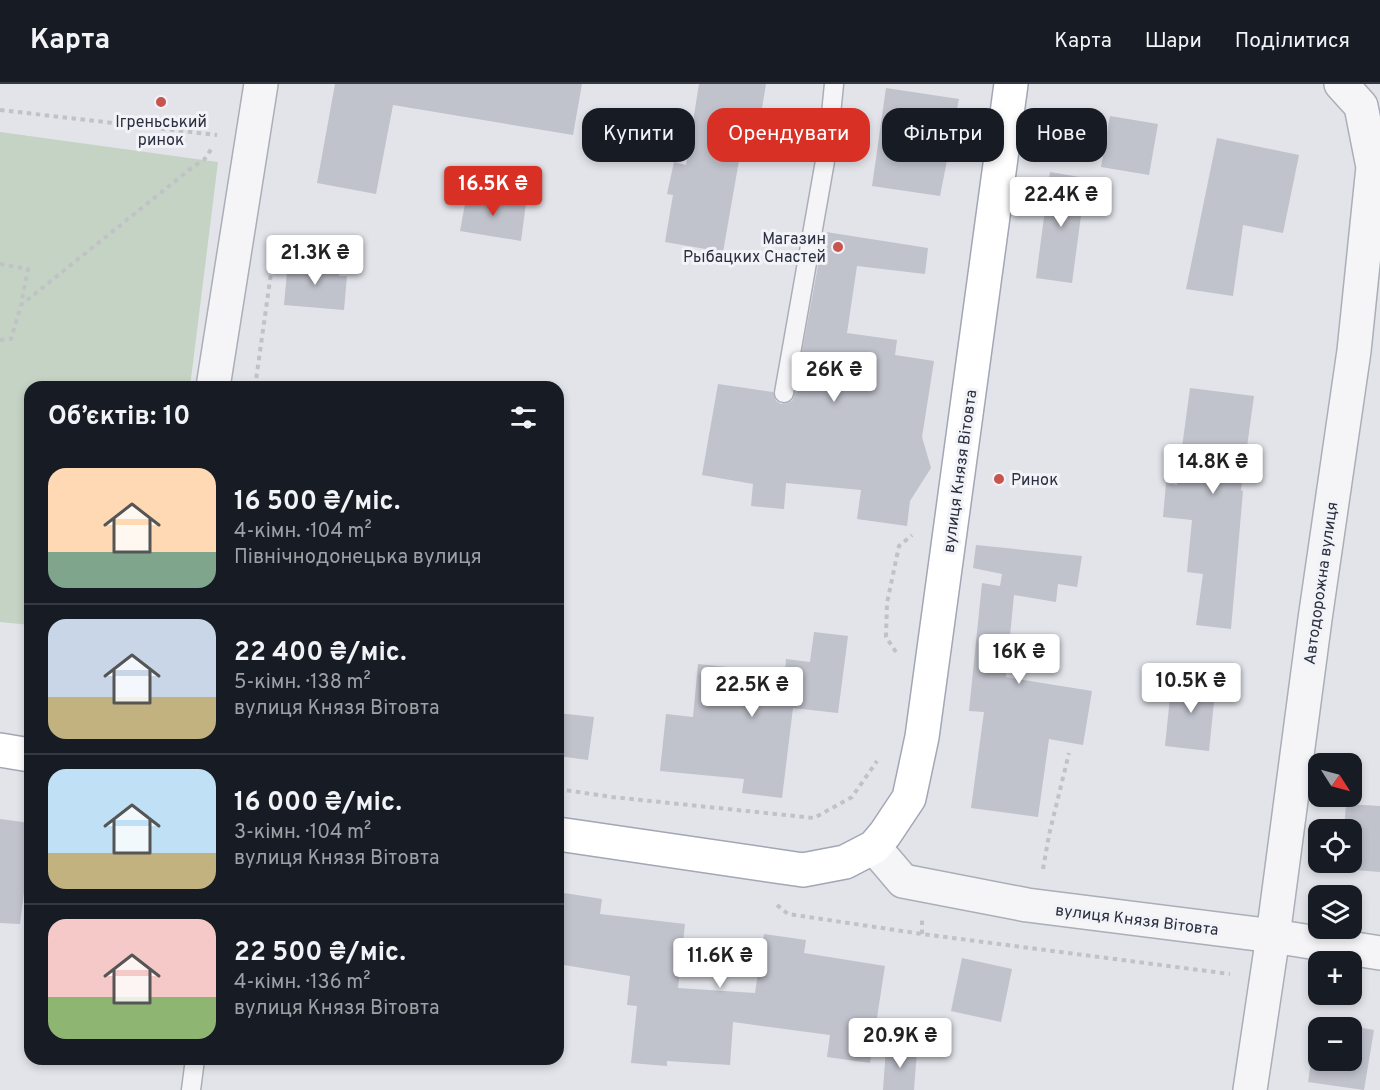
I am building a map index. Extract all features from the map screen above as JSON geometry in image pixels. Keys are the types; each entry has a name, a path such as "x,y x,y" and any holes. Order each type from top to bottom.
{"main road":[{"name":"вулиця Князя Вітовта","path":"564,835 803,870 845,862 874,847 909,798 922,737 1011,84"},
{"path":"0,750 24,754"}],"street":[{"path":"214,381 261,84"},
{"name":"Автодорожна вулиця","path":"1250,1090 1354,351 1373,166 1362,106 1341,84"},
{"name":"вулиця Князя Вітовта","path":"874,847 903,881 1027,905 1273,936 1380,953"}],"lane":[{"path":"784,393 828,144 834,84"},
{"path":"190,1090 194,1065"}],"path":[{"path":"0,110 220,136"},
{"path":"21,305 204,160 220,136 221,126"},
{"path":"0,264 28,269 11,339 0,340"},
{"path":"899,657 886,637 887,603 899,546 917,532"},
{"path":"564,790 814,818 852,797 876,763 879,752"},
{"path":"1043,870 1069,753"},
{"path":"788,914 1267,979"}],"green space":[{"path":"0,132 218,162 191,381 24,381 24,624 0,622"}],"building":[{"path":"335,84 582,84 573,135 393,105 376,194 317,183"},
{"path":"699,84 766,84 762,108 707,108 707,162 739,162 723,252 665,242 673,195 667,194 674,162 686,165 686,162 695,162 695,109"},
{"path":"886,88 959,99 957,108 883,108"},
{"path":"882,116 882,162 947,162 940,196 872,186"},
{"path":"1110,116 1158,124 1149,175 1101,167 1102,162 1107,162 1107,133"},
{"path":"1217,138 1299,155 1283,233 1243,225 1233,296 1186,289"},
{"path":"1050,172 1086,178 1072,283 1036,278"},
{"path":"467,193 526,203 521,241 460,231"},
{"path":"826,232 928,248 925,274 857,266 847,333 897,340 895,355 934,361 922,437 931,468 910,501 907,526 857,519 861,490 786,483 784,509 751,506 753,484 702,475 718,384 773,392 776,401 781,404 793,400"},
{"path":"288,261 340,266 339,276 347,276 344,310 284,305"},
{"path":"1190,388 1254,396 1241,490 1243,491 1231,629 1196,625 1203,574 1187,572 1192,520 1163,517 1166,483 1177,485"},
{"path":"976,545 1082,556 1077,587 1058,584 1056,602 1014,595 1006,677 1092,691 1083,745 1049,739 1038,817 971,808 984,712 969,711 982,583 1000,586 1002,574 973,568"},
{"path":"814,632 848,636 838,713 793,708 782,798 742,793 744,779 660,771 666,714 693,717 698,664 785,673 786,659 810,662"},
{"path":"1172,678 1216,682 1209,751 1165,746"},
{"path":"564,714 594,717 588,760 564,757"},
{"path":"1380,806 1380,872 1362,871 1362,819 1345,819 1346,807"},
{"path":"0,819 24,822 24,892 20,924 0,923"},
{"path":"564,893 602,899 600,914 685,924 678,988 755,993 764,934 806,940 804,953 885,966 870,1063 827,1057 830,1035 733,1022 730,1065 667,1061 667,1066 631,1063 637,1006 627,1005 630,976 564,965"},
{"path":"962,958 1012,969 1001,1022 951,1011"},
{"path":"1362,1028 1374,1030 1364,1090 1308,1082 1310,1071 1362,1071"},
{"path":"886,1048 917,1050 914,1090 883,1090"}],"place":[{"name":"Ігреньський ринок","path":"161,102"},
{"name":"Магазин Рыбацких Снастей","path":"838,247"},
{"name":"Ринок","path":"999,479"}]}
